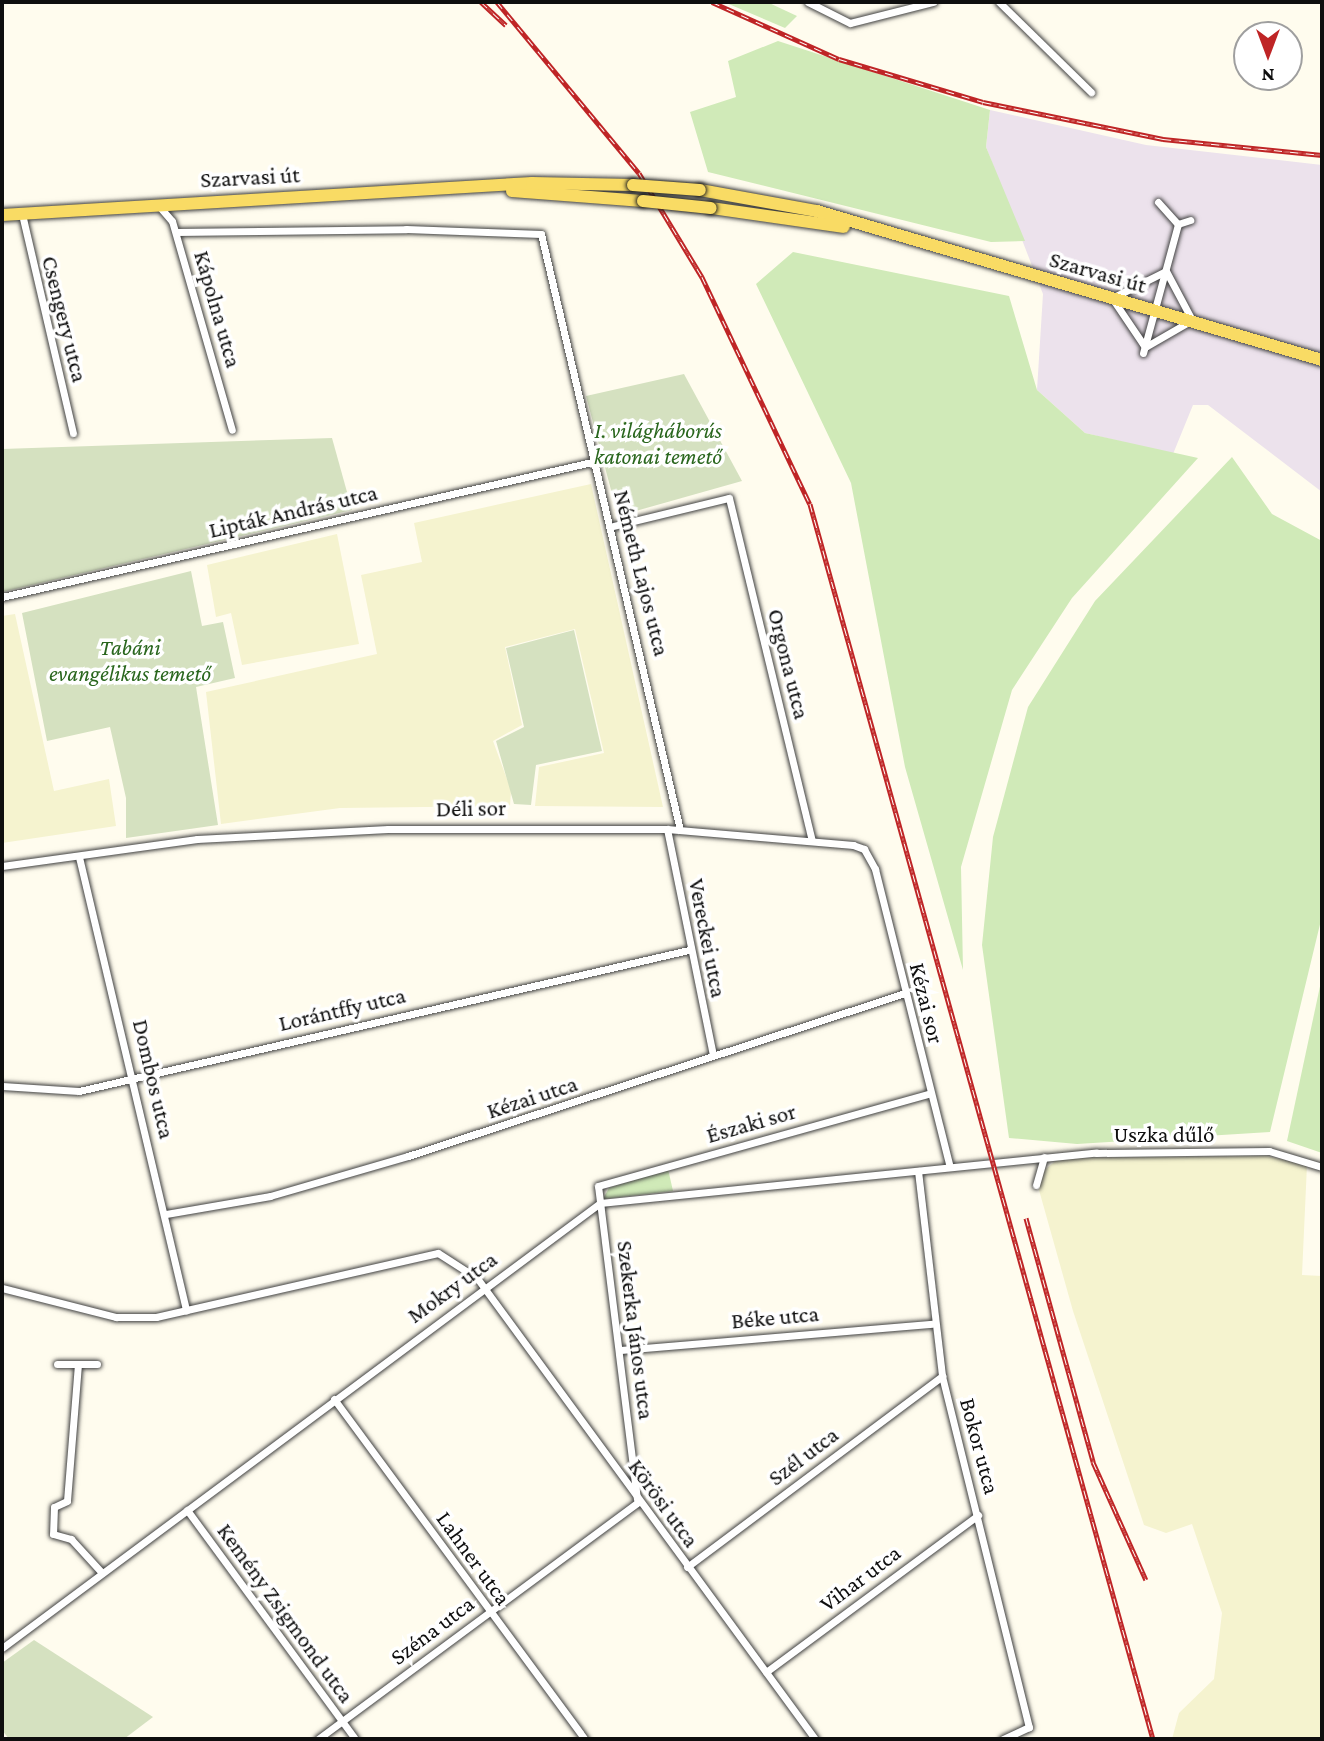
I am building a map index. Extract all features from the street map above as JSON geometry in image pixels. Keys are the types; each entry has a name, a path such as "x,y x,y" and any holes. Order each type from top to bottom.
{"main road":[{"name":"Szarvasi út","path":"501,190 531,183 633,185 700,190 817,211 862,229 1192,320 1322,360"},
{"name":"Szarvasi út","path":"2,215 157,204 501,190 711,208 862,229"}],"street":[{"path":"808,2 850,23 933,2"},
{"path":"999,2 1091,92"},
{"path":"1158,202 1178,225"},
{"name":"Kápolna utca","path":"157,204 176,232 232,430"},
{"name":"Csengery utca","path":"22,214 73,433"},
{"path":"1178,225 1190,220"},
{"path":"1144,350 1178,225"},
{"name":"Németh Lajos utca","path":"176,232 406,229 541,234 592,462 613,526 680,830"},
{"path":"1144,350 1112,299 1166,271"},
{"path":"1144,350 1192,320 1166,271"},
{"name":"Lipták András utca","path":"2,597 592,462"},
{"name":"Orgona utca","path":"613,526 729,498 812,840"},
{"name":"Déli sor","path":"2,866 261,835 479,827 667,829 812,840 864,849"},
{"name":"Vereckei utca","path":"667,829 689,950 713,1055"},
{"name":"Kézai sor","path":"864,849 950,1167"},
{"name":"Dombos utca","path":"79,857 134,1076 186,1311"},
{"name":"Lorántffy utca","path":"2,1086 79,1091 134,1076 689,950"},
{"name":"Kézai utca","path":"166,1214 270,1196 395,1160 905,993"},
{"name":"Északi sor","path":"600,1203 598,1186 930,1093"},
{"name":"Uszka dűlő","path":"950,1167 1044,1157 1269,1151 1322,1167"},
{"path":"1036,1185 1044,1157"},
{"path":"600,1203 950,1167"},
{"name":"Bokor utca","path":"918,1171 932,1324 942,1376 1029,1727 1003,1739"},
{"name":"Mokry utca","path":"3,1645 600,1203"},
{"name":"Szekerka János utca","path":"600,1203 621,1350 638,1503"},
{"path":"2,1288 116,1317 186,1311 438,1253 477,1278 480,1291"},
{"name":"Körösi utca","path":"480,1291 572,1406 638,1503 815,1739"},
{"name":"Béke utca","path":"621,1350 932,1324"},
{"path":"57,1364 97,1364"},
{"path":"78,1364 67,1501 54,1507 53,1534 71,1539 102,1573"},
{"name":"Szél utca","path":"687,1567 942,1376"},
{"name":"Lahner utca","path":"334,1399 585,1739"},
{"name":"Széna utca","path":"318,1739 638,1503"},
{"name":"Kemény Zsigmond utca","path":"187,1510 355,1739"},
{"name":"Vihar utca","path":"766,1672 978,1514"}],"shaded area":[{"path":"990,110 1146,145 1322,165 1322,492 1208,405 1193,405 1173,454 1085,433 1037,390 1043,294 986,147"},
{"path":"591,484 663,807 535,806 539,767 604,753 575,629 505,647 522,725 493,741 511,790 510,806 340,808 221,824 206,692 377,654 361,575 422,562 414,523"},
{"path":"337,534 359,644 242,665 231,613 216,617 207,565"},
{"path":"15,614 54,791 109,779 116,826 2,843 2,616"},
{"path":"1266,1156 1307,1165 1302,1275 1322,1276 1322,1739 1172,1739 1179,1713 1214,1679 1222,1613 1192,1524 1166,1533 1144,1525 1073,1311 1039,1190 1041,1173 1059,1158"}],"green space":[{"path":"724,2 767,2 797,16 785,28"},
{"path":"778,41 990,110 986,147 1025,241 991,242 708,172 690,112 736,97 728,61"},
{"path":"793,252 1009,296 1037,390 1085,433 1198,458 1072,598 1012,690 961,867 963,970 905,767 851,483 756,284"},
{"name":"I. világháborús katonai temető","path":"684,374 742,481 618,516 586,396"},
{"path":"332,438 352,510 2,592 2,449"},
{"path":"1232,457 1272,514 1322,541 1322,916 1270,1132 1077,1144 1009,1138 982,945 993,837 1028,707 1095,601"},
{"name":"Tabáni evangélikus temető","path":"191,571 202,626 223,622 235,678 196,687 218,825 126,838 126,798 110,727 47,741 22,613"},
{"path":"574,630 602,751 536,765 531,805 514,804 496,741 524,727 506,648"},
{"path":"1322,977 1322,1153 1287,1141"},
{"path":"668,1169 673,1191 603,1199 609,1188"},
{"path":"34,1640 153,1717 124,1739 9,1739 2,1730 2,1663"}],"railway":[{"path":"481,2 506,25"},
{"path":"497,2 639,173 702,277 810,504 1153,1739"},
{"path":"712,2 839,59 983,102 1163,139 1322,155"},
{"path":"1026,1218 1093,1462 1146,1580"}]}
